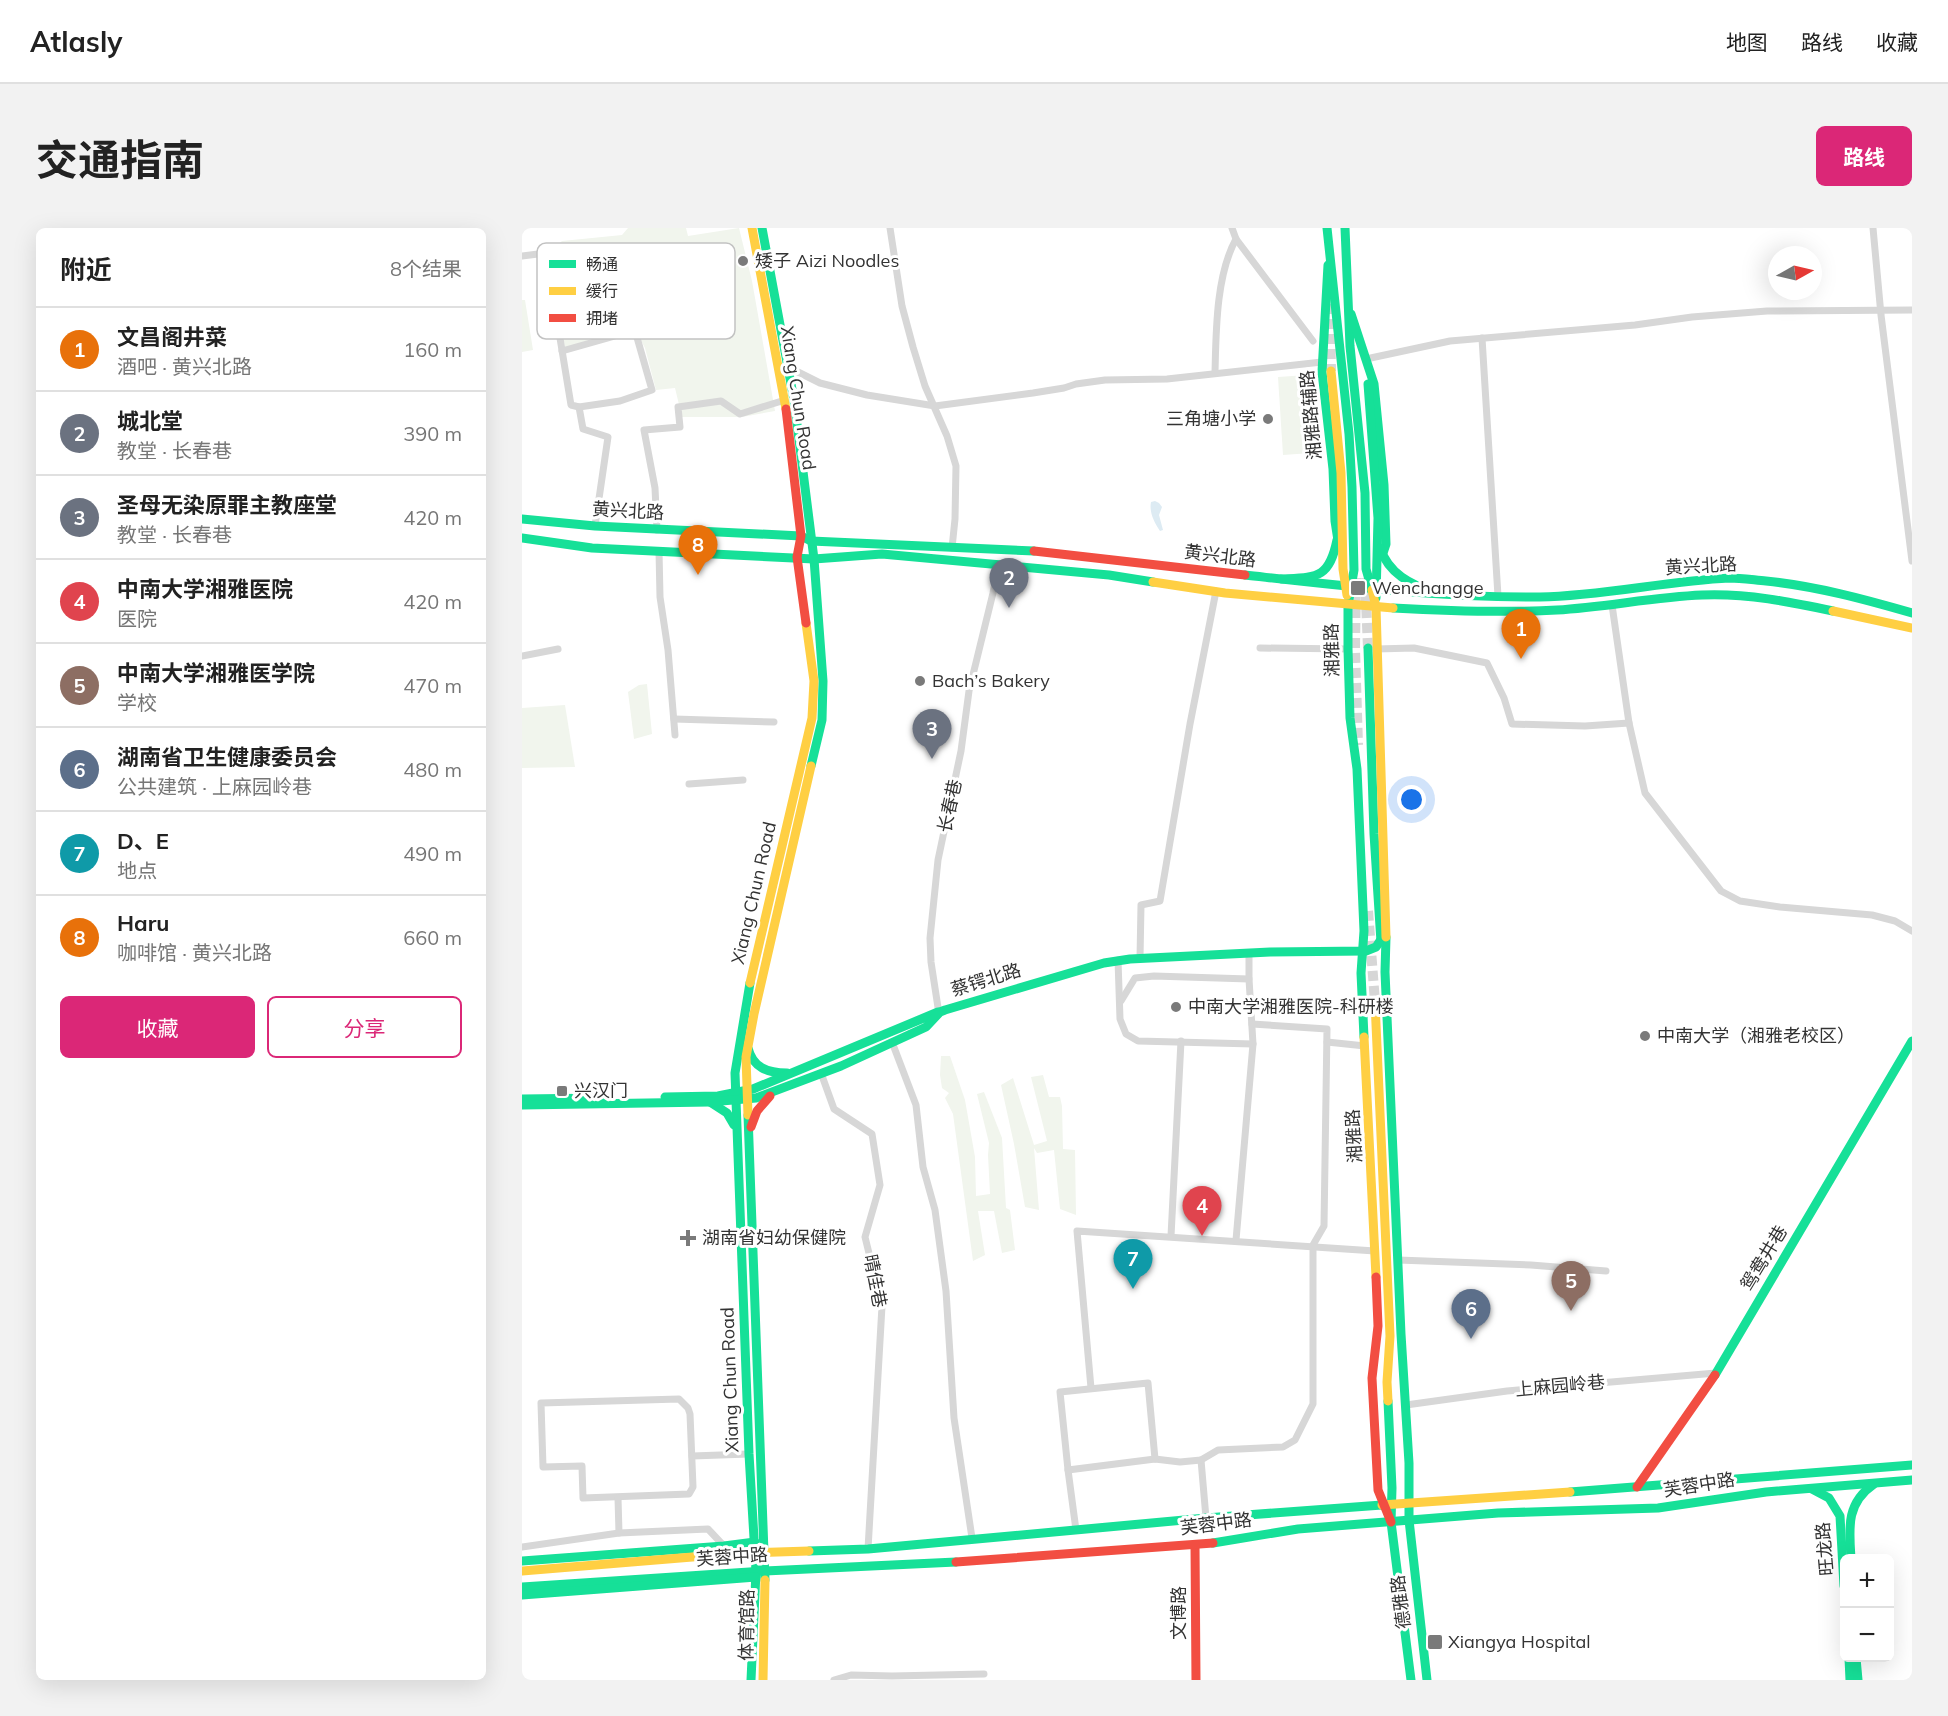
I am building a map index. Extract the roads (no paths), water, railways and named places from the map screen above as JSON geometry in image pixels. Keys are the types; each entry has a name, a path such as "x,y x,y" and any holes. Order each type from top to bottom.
{"main road":[{"name":"Xiang Chun Road","path":"752,228 784,400 801,536 797,557 814,681 812,718 750,981 735,1073 749,1454 758,1549"},
{"name":"Xiang Chun Road","path":"759,1574 746,1066 748,1045 822,720 823,681 814,559 794,400 762,228"},
{"name":"湘雅路","path":"1327,228 1328,257 1351,458 1354,558 1348,587 1348,649 1350,718 1357,781 1364,931 1361,973 1378,1326 1372,1378 1378,1490 1388,1505"},
{"name":"湘雅路","path":"1345,228 1350,346 1365,493 1366,569 1374,589 1376,607 1372,649 1374,834 1385,972 1409,1470 1408,1520"},
{"name":"湘雅路辅路","path":"1328,257 1322,362 1337,537 1343,569"},
{"path":"1349,308 1374,384 1382,456 1386,544 1374,589"},
{"path":"1331,371 1339,444 1343,569 1348,587"},
{"path":"1368,384 1376,474 1378,573"},
{"path":"1281,579 1313,576 1327,569 1334,557 1341,507"},
{"name":"黄兴北路","path":"522,519 657,530 801,536 811,541 1048,552 1348,587 1525,598 1579,595 1732,578 1783,583 1865,600 1912,613"},
{"name":"黄兴北路","path":"522,538 592,548 814,559 882,554 1109,575 1216,591 1376,607 1497,612 1559,610 1712,594 1731,595 1774,599 1912,628"},
{"path":"1378,540 1383,556 1399,577 1435,593"},
{"name":"湘雅路","path":"1372,649 1387,921 1385,972"},
{"path":"1363,952 1371,950 1381,941 1387,921"},
{"name":"蔡锷北路","path":"746,1095 945,1010 1118,960 1249,953 1363,952"},
{"name":"湘雅路","path":"1376,1002 1390,1336 1387,1383 1388,1505 1391,1521"},
{"name":"蔡锷北路","path":"522,1105 714,1099 774,1093 926,1027 938,1013"},
{"name":"鸳鸯井巷","path":"1637,1487 1716,1373 1912,1041"},
{"path":"748,1045 749,1054 761,1069 774,1073 798,1071"},
{"path":"735,1073 731,1086 714,1099 727,1113 737,1133"},
{"path":"749,1144 751,1126 757,1111 774,1093"},
{"name":"蔡锷北路","path":"522,1099 714,1099"},
{"name":"芙蓉中路","path":"522,1571 741,1553 758,1549 868,1549 1206,1518 1912,1465"},
{"name":"芙蓉中路","path":"522,1587 956,1562 1195,1545 1298,1529 1498,1513 1658,1508 1766,1492 1912,1480"},
{"name":"旺龙路","path":"1851,1554 1849,1523 1851,1510 1865,1490 1875,1483"},
{"name":"旺龙路","path":"1809,1488 1829,1498 1840,1516 1843,1554"},
{"name":"德雅路","path":"1408,1520 1427,1680"},
{"name":"德雅路","path":"1391,1521 1411,1680"},
{"name":"文博路","path":"1195,1545 1196,1680"},
{"path":"522,1562 724,1546 758,1549"},
{"path":"724,1546 741,1553"},
{"name":"芙蓉中路","path":"522,1595 759,1574"},
{"name":"体育馆路","path":"751,1680 759,1574"},
{"name":"体育馆路","path":"759,1574 763,1680"},
{"path":"1849,1662 1850,1680"},
{"path":"1856,1662 1858,1680"}],"street":[{"path":"890,228 910,337 925,386 947,436 956,466 952,548"},
{"path":"1232,228 1236,239 1312,341"},
{"path":"1873,228 1880,311 1912,561"},
{"path":"1215,374 1222,285 1229,252 1236,239"},
{"path":"522,256 537,254"},
{"path":"1366,359 1450,341 1635,325 1692,317 1767,311 1912,310"},
{"path":"1482,338 1497,596"},
{"path":"560,339 572,405 579,407 620,401 652,390 637,339"},
{"path":"562,351 604,339"},
{"path":"788,367 820,382 867,395 935,406 1033,393 1094,381 1167,378 1322,362"},
{"path":"657,530 655,488 644,430 680,427 678,407 721,401 740,414 784,400"},
{"path":"579,407 583,429 608,437 595,526"},
{"path":"659,551 660,597 668,650 675,735"},
{"name":"长春巷","path":"938,1013 930,938 938,860 961,751 969,691 999,564"},
{"path":"1140,958 1141,905 1160,901 1190,724 1216,591"},
{"path":"1612,605 1629,723 1645,793 1720,891 1740,901 1872,915 1895,921 1912,931"},
{"path":"1260,648 1348,649"},
{"path":"1372,649 1414,648 1486,663 1504,698 1512,724 1585,726 1629,723"},
{"path":"522,656 558,649"},
{"path":"674,719 774,722"},
{"path":"689,784 743,780"},
{"path":"1236,1240 1253,1044 1249,953"},
{"path":"1118,960 1120,1020 1126,1034 1138,1041 1253,1044"},
{"path":"1119,1003 1135,978 1154,975 1249,979"},
{"path":"1068,1470 1155,1460 1180,1462 1201,1460 1218,1450 1283,1447 1295,1440 1312,1404 1313,1245 1324,1226 1327,1029 1252,1024"},
{"path":"1171,1236 1181,1041"},
{"path":"892,1042 916,1105 923,1167 935,1210 946,1291 954,1418 972,1538"},
{"path":"1327,1042 1365,1046"},
{"name":"晴佳巷","path":"821,1073 834,1109 872,1134 880,1185 866,1237 882,1306 868,1549"},
{"path":"1091,1388 1077,1231 1313,1245 1375,1251"},
{"path":"1398,1260 1532,1265 1606,1271"},
{"name":"上麻园岭巷","path":"1406,1405 1507,1391 1716,1373"},
{"path":"1076,1530 1060,1392 1148,1383 1155,1460"},
{"path":"679,1399 688,1408 690,1414 692,1456 693,1487 689,1494 583,1498 582,1466 543,1467 541,1403 679,1399"},
{"path":"692,1456 749,1454"},
{"path":"1201,1460 1206,1518"},
{"path":"618,1498 619,1533"},
{"path":"522,1547 619,1533 708,1529 724,1546"},
{"path":"834,1680 851,1675 984,1674"}],"tunnel":[{"path":"1330,304 1331,371"},
{"path":"1356,578 1355,649 1358,745"},
{"path":"1365,578 1368,648"},
{"path":"1368,911 1375,1002"}],"place":[{"name":"矮子 Aizi Noodles","path":"743,261"},
{"name":"三角塘小学","path":"1268,419"},
{"name":"Haru","path":"698,575"},
{"name":"Wenchangge","path":"1358,588"},
{"name":"城北堂","path":"1009,608"},
{"name":"文昌阁井菜","path":"1521,659"},
{"name":"Bach’s Bakery","path":"920,681"},
{"name":"圣母无染原罪主教座堂","path":"932,759"},
{"name":"中南大学湘雅医院-科研楼","path":"1176,1007"},
{"name":"中南大学（湘雅老校区）","path":"1645,1036"},
{"name":"兴汉门","path":"562,1091"},
{"name":"中南大学湘雅医院","path":"1202,1236"},
{"name":"湖南省妇幼保健院","path":"688,1238"},
{"name":"D、E","path":"1133,1289"},
{"name":"中南大学湘雅医学院","path":"1571,1311"},
{"name":"湖南省卫生健康委员会","path":"1471,1339"},
{"name":"Xiangya Hospital","path":"1435,1642"}]}
